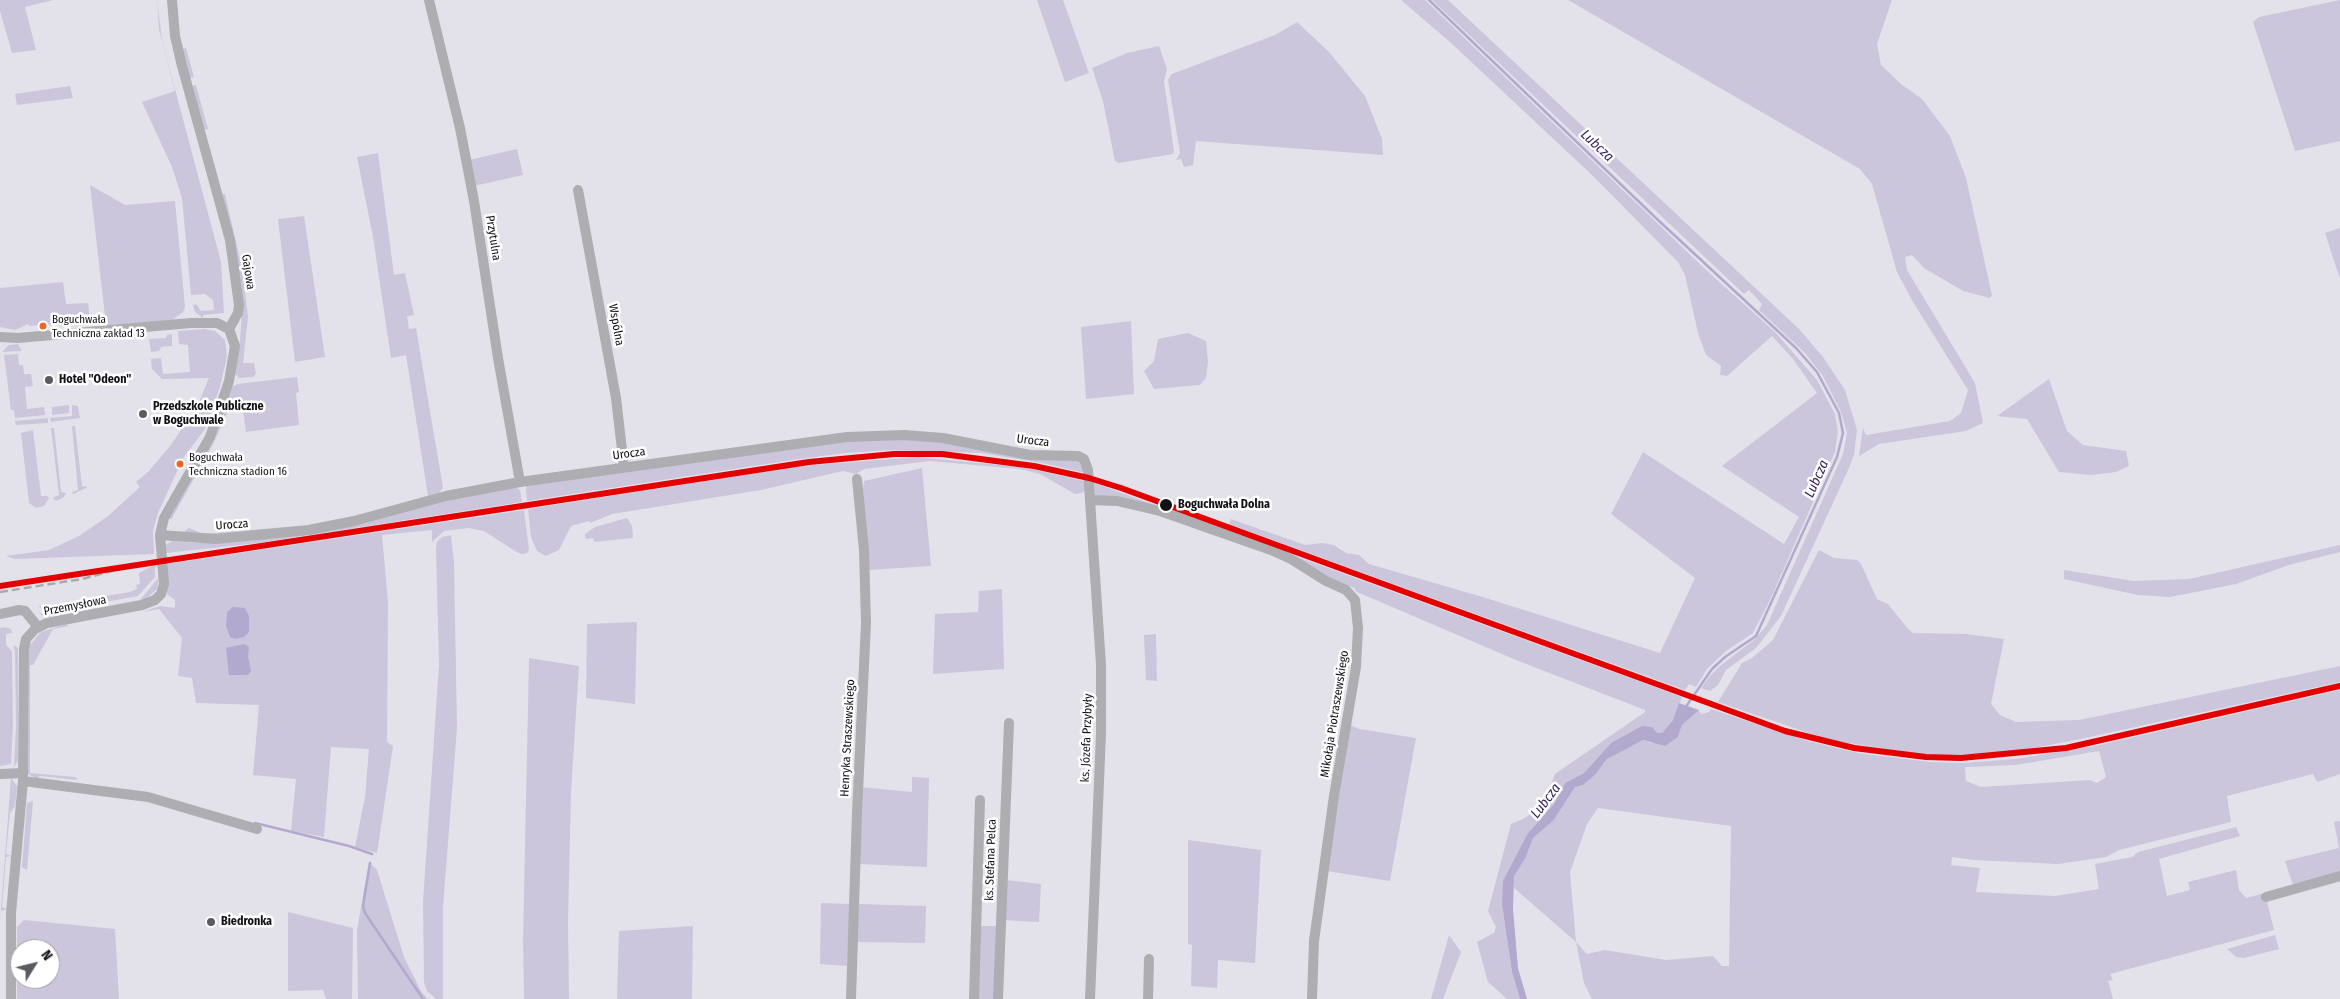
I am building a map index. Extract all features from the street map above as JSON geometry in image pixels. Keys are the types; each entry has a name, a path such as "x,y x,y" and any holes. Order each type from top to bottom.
{"street":[{"name":"Gajowa","path":"172,0 175,36 182,66 230,240 239,305 238,313 229,329"},
{"name":"Przytulna","path":"429,0 460,128 474,201 520,482"},
{"name":"Wspólna","path":"578,190 611,369 624,467"},
{"path":"0,337 18,338 205,323 216,323 229,329 234,339 234,353 220,413 210,437 164,518 160,535"},
{"name":"Urocza","path":"160,535 216,539 309,530 354,522 446,496 520,482 847,436 904,435 952,440 1030,455 1078,456 1087,464 1088,478"},
{"name":"ks. Józefa Przybyły","path":"1088,478 1101,665 1101,732 1090,999"},
{"name":"Henryka Straszewskiego","path":"851,999 866,623 864,550 857,479"},
{"name":"Mikołaja Piotraszewskiego","path":"1090,500 1117,501 1160,511 1271,550 1291,559 1326,582 1346,590 1354,600 1358,628 1356,667 1334,796 1316,931 1312,999"},
{"name":"Przemysłowa","path":"11,999 11,920 23,777 24,649 26,639 38,627 47,623 142,605 155,600 161,594 164,584 160,535"},
{"path":"0,614 22,610 28,614 38,627"},
{"name":"ks. Stefana Pelca","path":"998,999 1009,723"},
{"path":"0,774 148,797 257,829"},
{"name":"ks. Stefana Pelca","path":"974,999 980,800"},
{"path":"2266,898 2340,876"},
{"path":"1148,999 1150,959"}],"shaded area":[{"path":"0,0 53,0 25,7 36,50 12,53 0,11"},
{"path":"157,0 162,40 221,262 224,313 203,315 203,318 195,312 193,305 196,304 201,311 214,310 213,300 205,294 191,295 182,198 172,167 142,102 175,91 159,29"},
{"path":"1037,0 1063,0 1089,73 1065,82"},
{"path":"1401,0 1425,0 1705,269 1776,333 1817,380 1835,414 1838,432 1835,452 1771,598 1753,633 1726,651 1707,669 1696,687 1689,684 1685,690 1229,524 1231,519 1305,545 1322,543 1334,545 1346,553 1359,555 1369,564 1486,598 1660,653 1695,578 1611,514 1643,452 1784,544 1799,517 1722,466 1817,393 1793,359 1772,336 1727,376 1720,375 1721,366 1706,355 1698,333 1685,275 1678,262 1593,176 1450,42"},
{"path":"1432,0 1448,0 1799,329 1823,357 1845,390 1857,430 1854,455 1849,468 1781,616 1756,648 1726,670 1718,685 1710,691 1701,688 1710,676 1755,639 1767,625 1843,454 1847,433 1841,412 1823,376 1805,353 1759,310 1762,304 1749,290 1744,294"},
{"path":"1568,0 1892,0 1877,44 1881,65 1901,84 1922,99 1950,136 1966,178 1992,295 1990,298 1963,291 1924,268 1912,255 1905,257 1907,270 1975,383 1983,423 1966,431 1879,444 1859,456 1863,428 1866,435 1950,421 1961,413 1968,390 1913,302 1897,272 1872,184 1860,169"},
{"path":"2340,0 2340,141 2295,151 2253,22 2259,17"},
{"path":"1297,22 1329,52 1365,96 1382,139 1383,155 1196,141 1193,165 1184,167 1181,159 1176,160 1180,153 1168,80 1172,74 1275,35"},
{"path":"1159,46 1167,69 1164,81 1173,154 1119,163 1115,161 1103,101 1092,68 1127,53"},
{"path":"186,48 194,77 189,78 182,49"},
{"path":"196,85 208,129 204,130 191,86"},
{"path":"70,86 73,98 17,105 15,94"},
{"path":"517,149 523,175 474,186 469,160"},
{"path":"378,153 394,275 405,273 414,315 407,316 409,329 416,328 443,488 439,493 428,496 406,355 391,358 373,237 357,157"},
{"path":"90,185 125,205 175,201 185,307 183,312 172,320 113,325 59,326 59,324 29,326 28,324 15,330 0,327 0,288 63,282 66,304 88,303 90,318 105,316"},
{"path":"222,194 225,194 242,268 248,317 243,363 254,363 256,374 253,377 239,378 235,374 243,303"},
{"path":"304,216 325,357 295,362 278,219"},
{"path":"2340,228 2340,279 2325,233"},
{"path":"1131,321 1134,394 1086,399 1081,327"},
{"path":"204,329 215,331 225,340 227,356 220,387 205,429 178,465 179,467 158,513 153,531 154,554 15,559 6,556 49,550 79,536 108,516 140,487 136,482 149,471 170,446 197,407 209,378 162,379 152,369 151,359 161,358 163,374 190,372 188,345 179,344 178,331"},
{"path":"1188,333 1206,341 1208,362 1206,378 1200,385 1154,389 1144,371 1154,361 1158,339"},
{"path":"172,334 172,346 161,347 159,351 151,352 149,339 166,338 167,335"},
{"path":"18,344 22,351 2,352 9,345"},
{"path":"18,354 19,365 23,365 24,374 31,374 33,386 25,387 27,409 44,407 45,415 15,418 14,410 11,410 4,355"},
{"path":"297,377 299,392 296,393 299,425 246,432 242,402 232,403 212,446 171,520 169,517 218,429 231,387 238,384"},
{"path":"2049,379 2067,431 2083,445 2126,451 2129,466 2116,472 2091,475 2059,472 2027,419 1997,416"},
{"path":"69,405 69,413 52,415 52,407"},
{"path":"72,405 78,406 80,418 51,422 50,418 72,416"},
{"path":"48,418 48,423 16,425 15,421"},
{"path":"72,426 75,426 82,486 88,487 73,494 72,492 78,490"},
{"path":"51,428 54,428 61,492 66,493 63,498 56,501 53,498 59,495"},
{"path":"33,430 41,496 49,498 44,506 36,508 29,503 21,433"},
{"path":"912,438 1077,460 1082,463 1085,473 1042,463 981,453 890,450 792,460 527,501 527,485 842,440"},
{"path":"917,457 1022,467 1085,481 1085,490 1082,493 1075,494 1040,474 1020,469 930,461 864,469 856,474 843,471 761,490 612,514 590,523 589,521 571,526 559,550 546,556 537,551 531,537 528,509 802,466"},
{"path":"922,468 931,566 867,570 864,481"},
{"path":"1092,482 1682,697 1673,720 1662,733 1611,743 1584,773 1565,783 1554,804 1528,833 1519,852 1502,905 1512,972 1520,999 1507,999 1488,982 1477,942 1494,933 1496,927 1488,911 1511,824 1523,819 1543,806 1555,774 1645,712 1645,710 1516,660 1357,592 1354,588 1327,579 1272,550 1093,496"},
{"path":"515,486 520,490 522,502 258,543 166,553 166,545 172,541 194,543 228,542 394,512"},
{"path":"524,510 529,550 527,553 521,554 484,531 469,528 444,531 432,542 432,530 382,535 388,602 387,742 393,746 377,853 355,847 365,797 369,749 331,747 324,837 291,831 296,779 253,775 259,705 196,703 192,678 178,676 182,638 159,609 142,612 160,606 175,608 175,600 167,594 167,564"},
{"path":"627,518 632,526 633,538 594,542 593,538 586,539 585,534 595,527"},
{"path":"308,525 211,536 182,533 189,528 204,534"},
{"path":"451,535 454,563 457,728 443,907 443,999 436,999 427,991 424,982 423,901 439,665 436,549 437,542 442,537"},
{"path":"2340,545 2340,552 2289,565 2236,584 2170,597 2138,595 2064,579 2064,570 2134,581 2189,579"},
{"path":"1819,550 1834,558 1857,560 1861,564 1877,599 1888,604 1913,633 1966,634 2004,639 1991,704 2000,715 2016,722 2079,720 2340,666 2340,682 2028,749 1983,754 1932,756 1829,740 1718,702 1742,663 1752,658 1773,640"},
{"path":"154,565 157,567 155,568 155,577 138,596 50,612 43,610 38,605 48,609 63,603 130,592 137,589 136,585 140,584 139,573"},
{"path":"159,577 157,589 146,599 51,617 37,612 50,616 140,600"},
{"path":"1002,589 1004,669 933,674 935,614 978,612 979,591"},
{"path":"233,607 245,608 249,616 249,632 244,637 235,639 230,637 226,626 227,612"},
{"path":"637,622 635,704 586,698 587,624"},
{"path":"66,624 69,626 53,629 33,665 30,665 30,773 75,777 78,780 40,776 37,779 28,774 29,646 41,632"},
{"path":"0,628 11,629 12,633 6,634 6,645 12,651 13,725 11,764 0,766"},
{"path":"1156,634 1157,681 1146,680 1144,635"},
{"path":"244,644 249,647 248,656 251,672 247,675 229,675 226,648"},
{"path":"13,645 18,648 18,761 14,767 16,726 15,651"},
{"path":"529,658 579,666 571,792 568,921 569,999 524,999 523,940"},
{"path":"2340,690 2340,774 2317,782 2313,774 2227,796 2231,822 2119,850 2106,857 2058,864 1974,860 1952,857 1951,865 1980,868 1976,892 2055,896 2099,889 2095,864 2132,857 2138,852 2236,827 2240,836 2159,859 2167,896 2190,890 2188,882 2236,870 2239,890 2246,898 2265,893 2274,930 2110,974 2113,980 2108,981 2113,999 1592,999 1584,983 1576,942 1514,888 1514,875 1526,857 1533,838 1553,821 1575,786 1583,785 1595,775 1607,759 1625,748 1643,740 1651,743 1678,737 1682,725 1699,710 1701,714 1709,712 1711,709 1808,741 1858,753 1930,762 1964,763 2015,759 2095,746","holes":["2099,751 2106,777 2097,783 2090,780 1981,787 1966,781 1965,767 2016,765","1598,808 1731,826 1729,966 1722,966 1713,956 1666,960 1605,950 1587,954 1576,942 1570,872 1587,824"]},
{"path":"1679,703 1699,710 1682,725 1678,737 1665,746 1643,740 1607,759 1595,775 1583,785 1575,787 1553,821 1533,838 1526,857 1514,876 1513,909 1518,968 1527,999 1520,999 1512,972 1502,905 1503,881 1528,833 1554,804 1565,783 1584,773 1611,743 1642,726 1652,727 1657,733 1662,733 1673,720"},
{"path":"1350,725 1359,729 1416,738 1390,881 1327,871"},
{"path":"912,777 929,778 927,867 859,864 860,787 912,792"},
{"path":"11,778 17,786 15,806 10,813 6,854 11,856 6,857 2,907 7,909 1,911 0,922"},
{"path":"33,801 27,870 22,867 27,803"},
{"path":"2340,821 2340,872 2293,885 2285,861 2339,848 2334,822"},
{"path":"1188,840 1261,850 1255,963 1218,960 1217,988 1191,986 1192,945 1188,944"},
{"path":"369,862 377,870 404,957 421,991 428,999 358,999 357,930"},
{"path":"1006,880 1041,884 1039,922 1003,920"},
{"path":"821,903 851,904 847,966 820,964"},
{"path":"859,904 926,906 925,943 856,942"},
{"path":"288,912 353,928 352,999 326,999 323,990 288,991"},
{"path":"24,920 115,929 119,999 17,999 17,989 60,989 60,939 17,939 17,927"},
{"path":"693,926 692,999 617,999 619,931"},
{"path":"979,926 997,926 995,999 977,999"},
{"path":"1449,935 1461,952 1443,999 1431,999"},
{"path":"2275,935 2279,949 2244,958 2236,957 2227,949"}],"waterway":[{"name":"Lubcza","path":"1429,0 1658,220 1796,348 1817,372 1839,413 1843,433 1837,457 1756,636 1725,657 1712,669 1685,708"},
{"path":"255,823 349,846 372,854"},
{"path":"370,863 363,906 365,913 423,999"}],"railway":[{"path":"0,592 82,579 135,565"}],"transit line":[{"path":"0,586 809,462 894,454 942,454 1034,466 1089,478 1121,488 1785,731 1854,748 1926,757 1961,758 2066,748 2340,686"}],"place":[{"name":"Boguchwała Techniczna zakład 13","path":"43,326"},
{"name":"Hotel \"Odeon\"","path":"49,380"},
{"name":"Przedszkole Publiczne w Boguchwale","path":"143,414"},
{"name":"Boguchwała Techniczna stadion 16","path":"180,464"},
{"name":"Boguchwała Dolna","path":"1166,505"},
{"name":"Biedronka","path":"211,922"}]}
